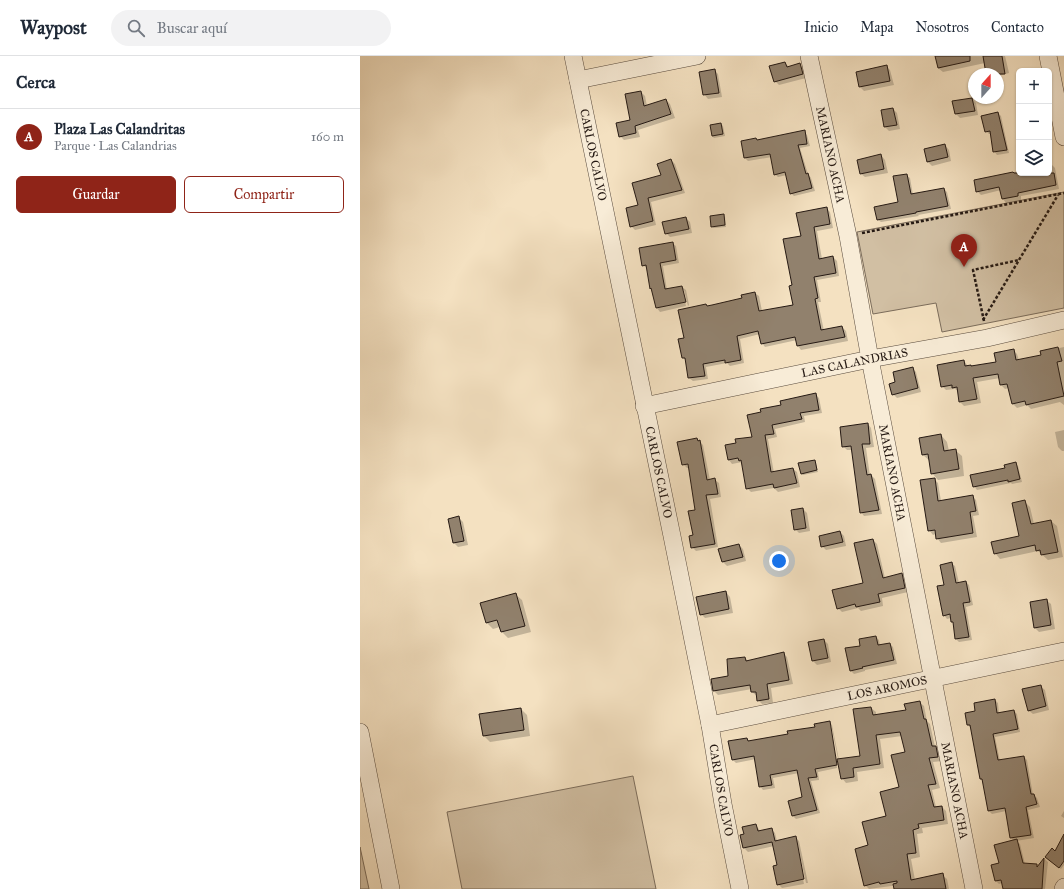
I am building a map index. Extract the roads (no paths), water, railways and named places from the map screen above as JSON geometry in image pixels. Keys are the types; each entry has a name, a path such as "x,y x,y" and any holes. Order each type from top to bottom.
{"street":[{"name":"CARLOS CALVO","path":"573,56 710,725 723,804 740,889"},
{"path":"578,80 698,56"},
{"name":"MARIANO ACHA","path":"809,56 848,236 870,359 974,889"},
{"path":"1048,56 1064,137"},
{"name":"LAS CALANDRIAS","path":"644,406 870,359 987,338 1064,320"},
{"name":"LOS AROMOS","path":"710,725 1064,651"},
{"path":"360,732 391,889"}],"place":[{"name":"Plaza Las Calandritas","path":"964,267"}]}
